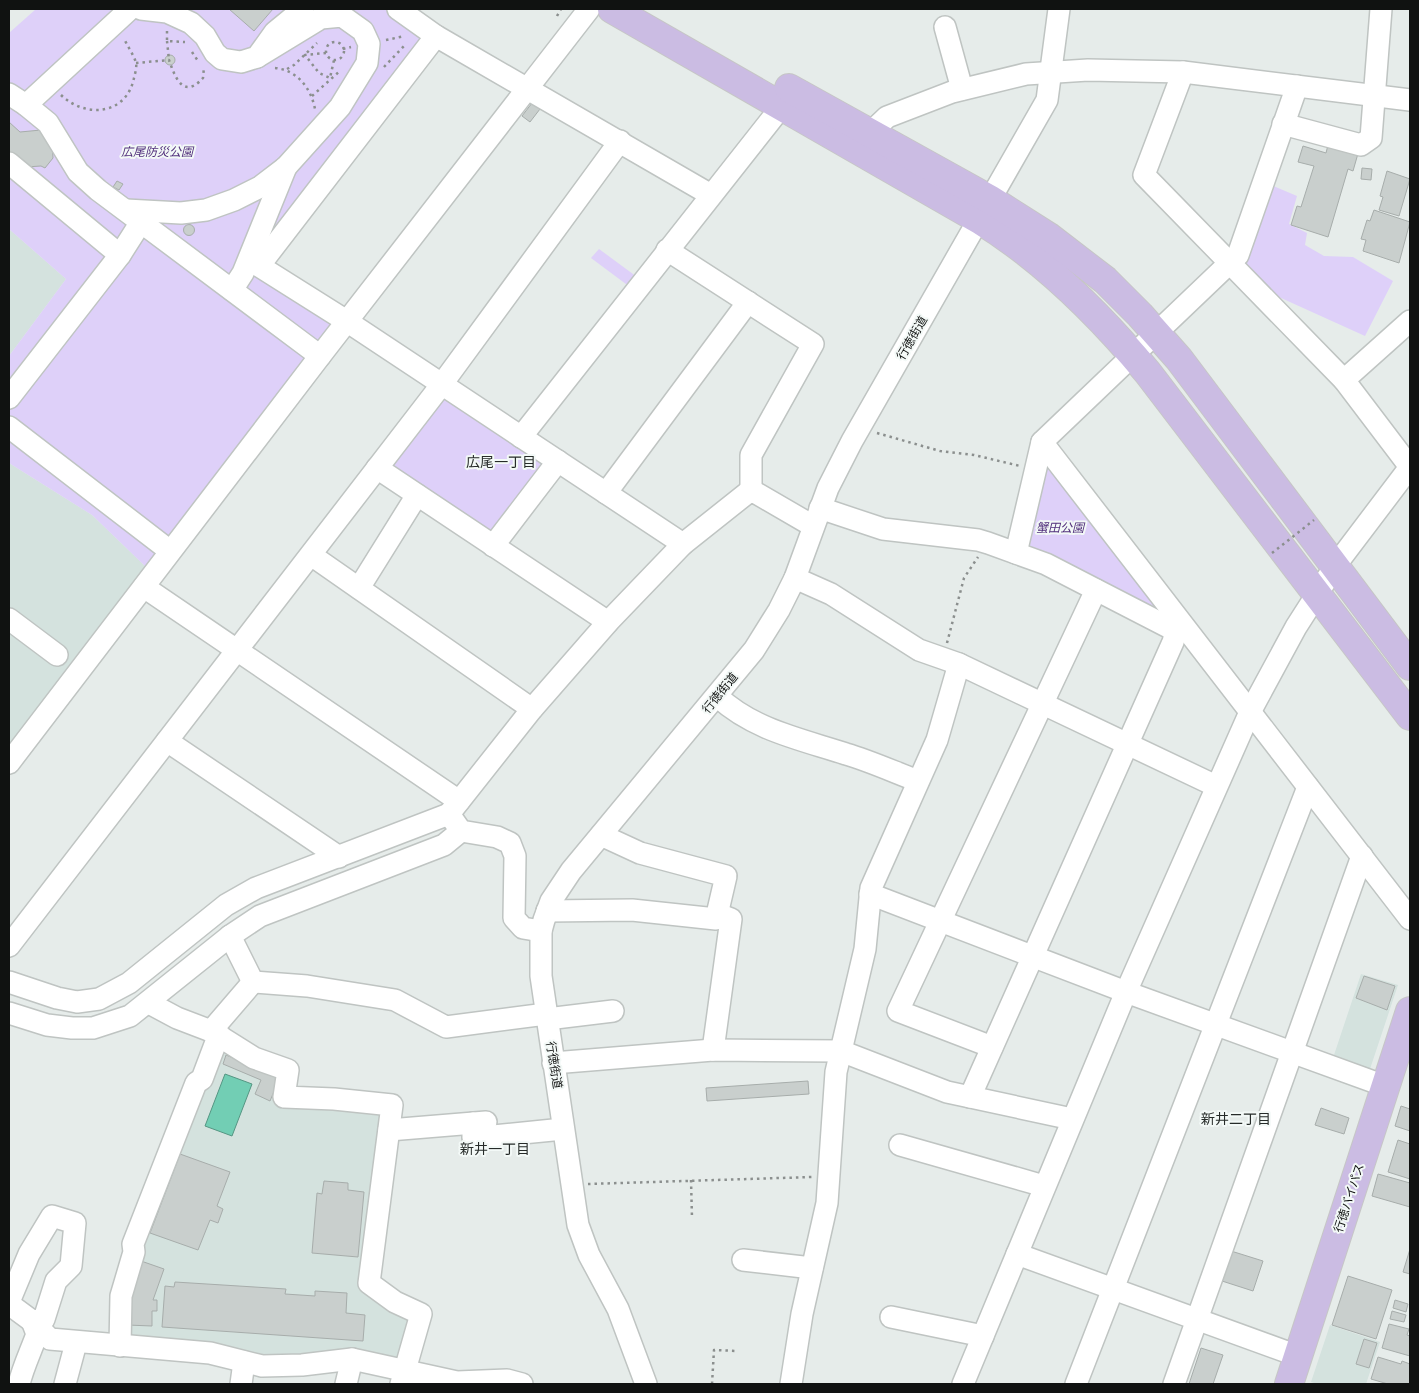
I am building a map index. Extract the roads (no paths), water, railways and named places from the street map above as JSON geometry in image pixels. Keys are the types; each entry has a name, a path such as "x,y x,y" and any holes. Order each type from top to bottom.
{"main road":[{"path":"612,9 782,106 985,210 1020,218 1080,259 1105,280 1156,333 1410,666"},
{"path":"649,9 869,134 985,210 1006,236 1053,274 1133,354 1410,716"},
{"name":"行徳バイパス","path":"1289,1384 1410,1011"}],"street":[{"path":"133,216 206,210 234,200 260,187 286,167 340,108 367,63 369,44 363,31 342,16 321,18 249,59 222,59 215,53 205,36 191,23 167,12 141,9"},
{"path":"249,59 275,32 303,9"},
{"path":"398,9 436,36 711,195"},
{"path":"566,12 579,9"},
{"path":"9,763 320,356 589,9"},
{"path":"1283,124 1361,145 1371,138 1376,96 1381,9"},
{"name":"行徳街道","path":"646,1384 618,1309 583,1242 576,1216 546,1017 541,976 541,931 547,911 571,871 718,697 754,650 779,610 795,578 828,488 860,428 1047,100 1051,72 1053,13"},
{"path":"123,15 46,86 18,99 48,123 78,172 98,190 320,356"},
{"path":"945,27 962,90"},
{"path":"436,36 259,266 348,322 683,544"},
{"path":"869,134 887,117 962,90 1026,74 1051,72 1097,70 1183,72 1410,100"},
{"path":"963,1384 1072,1118 1250,712 1276,662 1335,566 1410,467 1344,380 1144,175 1183,72"},
{"path":"1016,553 1042,442 1238,255 1297,86"},
{"path":"521,437 782,106"},
{"path":"9,946 442,384 620,141"},
{"path":"9,163 120,255"},
{"path":"232,290 243,273 286,167"},
{"path":"164,239 172,222 181,213"},
{"path":"9,398 120,255 133,216"},
{"path":"667,250 813,344 750,455 751,490"},
{"path":"606,493 748,302"},
{"path":"1344,380 1410,321"},
{"path":"9,427 170,551"},
{"path":"1042,442 1180,628 1250,712 1410,919"},
{"path":"493,546 558,462"},
{"path":"377,468 608,622"},
{"path":"751,490 817,517 883,529 988,544 1016,553 1046,564 1096,590 1180,628"},
{"path":"9,1013 47,1025 93,1028 130,1016 149,1003 230,936 260,916 444,845 456,815 532,709 608,622 683,544 751,490"},
{"path":"359,588 417,495"},
{"path":"311,555 532,709"},
{"path":"795,578 831,594 919,650 951,662 1216,786"},
{"path":"144,587 236,650 456,815 510,843 515,856 514,918 523,928 541,931"},
{"path":"992,1048 898,1011 939,920 1096,590"},
{"path":"9,620 57,655"},
{"path":"970,1097 1180,628"},
{"path":"791,1384 812,1268 827,1203 836,1072 865,949 871,888 937,740 951,662"},
{"path":"718,697 732,710 775,733 846,754 918,781"},
{"path":"167,741 339,857"},
{"path":"1076,1384 1308,788"},
{"path":"9,982 57,998 77,1002 99,999 129,983 226,905 256,888 456,815"},
{"path":"547,911 632,910 716,919 726,876 640,853 600,835"},
{"path":"1174,1384 1362,856"},
{"path":"870,894 1126,992 1217,1023 1385,1086"},
{"path":"713,1050 732,919 718,914"},
{"path":"230,936 253,982"},
{"path":"253,982 306,986 395,1000 446,1027 613,1011"},
{"path":"120,1346 121,1296 134,1252 133,1244 196,1084 202,1079 215,1032 253,982"},
{"path":"149,1003 177,1018 215,1032 254,1058 288,1070 284,1097 334,1099 392,1105 369,1283 395,1302 421,1314 403,1377"},
{"path":"553,1062 713,1050 841,1051 947,1092 1072,1118"},
{"path":"389,1130 480,1122 473,1138 563,1128"},
{"path":"900,1146 1044,1186"},
{"path":"32,1321 44,1319 56,1281 71,1266 75,1223 52,1216 29,1254 9,1303 32,1321 50,1339 210,1354 244,1362 275,1366 352,1359 403,1377 457,1382 507,1380 522,1384"},
{"path":"1017,1254 1298,1356"},
{"path":"743,1260 812,1268"},
{"path":"891,1317 983,1336"},
{"path":"19,1384 23,1368 28,1361 37,1334 32,1321"},
{"path":"65,1384 76,1342"},
{"path":"346,1384 352,1359"},
{"path":"241,1384 244,1362"}],"district":[{"name":"広尾一丁目","path":"501,462"},
{"name":"新井二丁目","path":"1236,1119"},
{"name":"新井一丁目","path":"495,1149"}],"park label":[{"name":"広尾防災公園","path":"157,152"},
{"name":"蟹田公園","path":"1060,528"}]}
